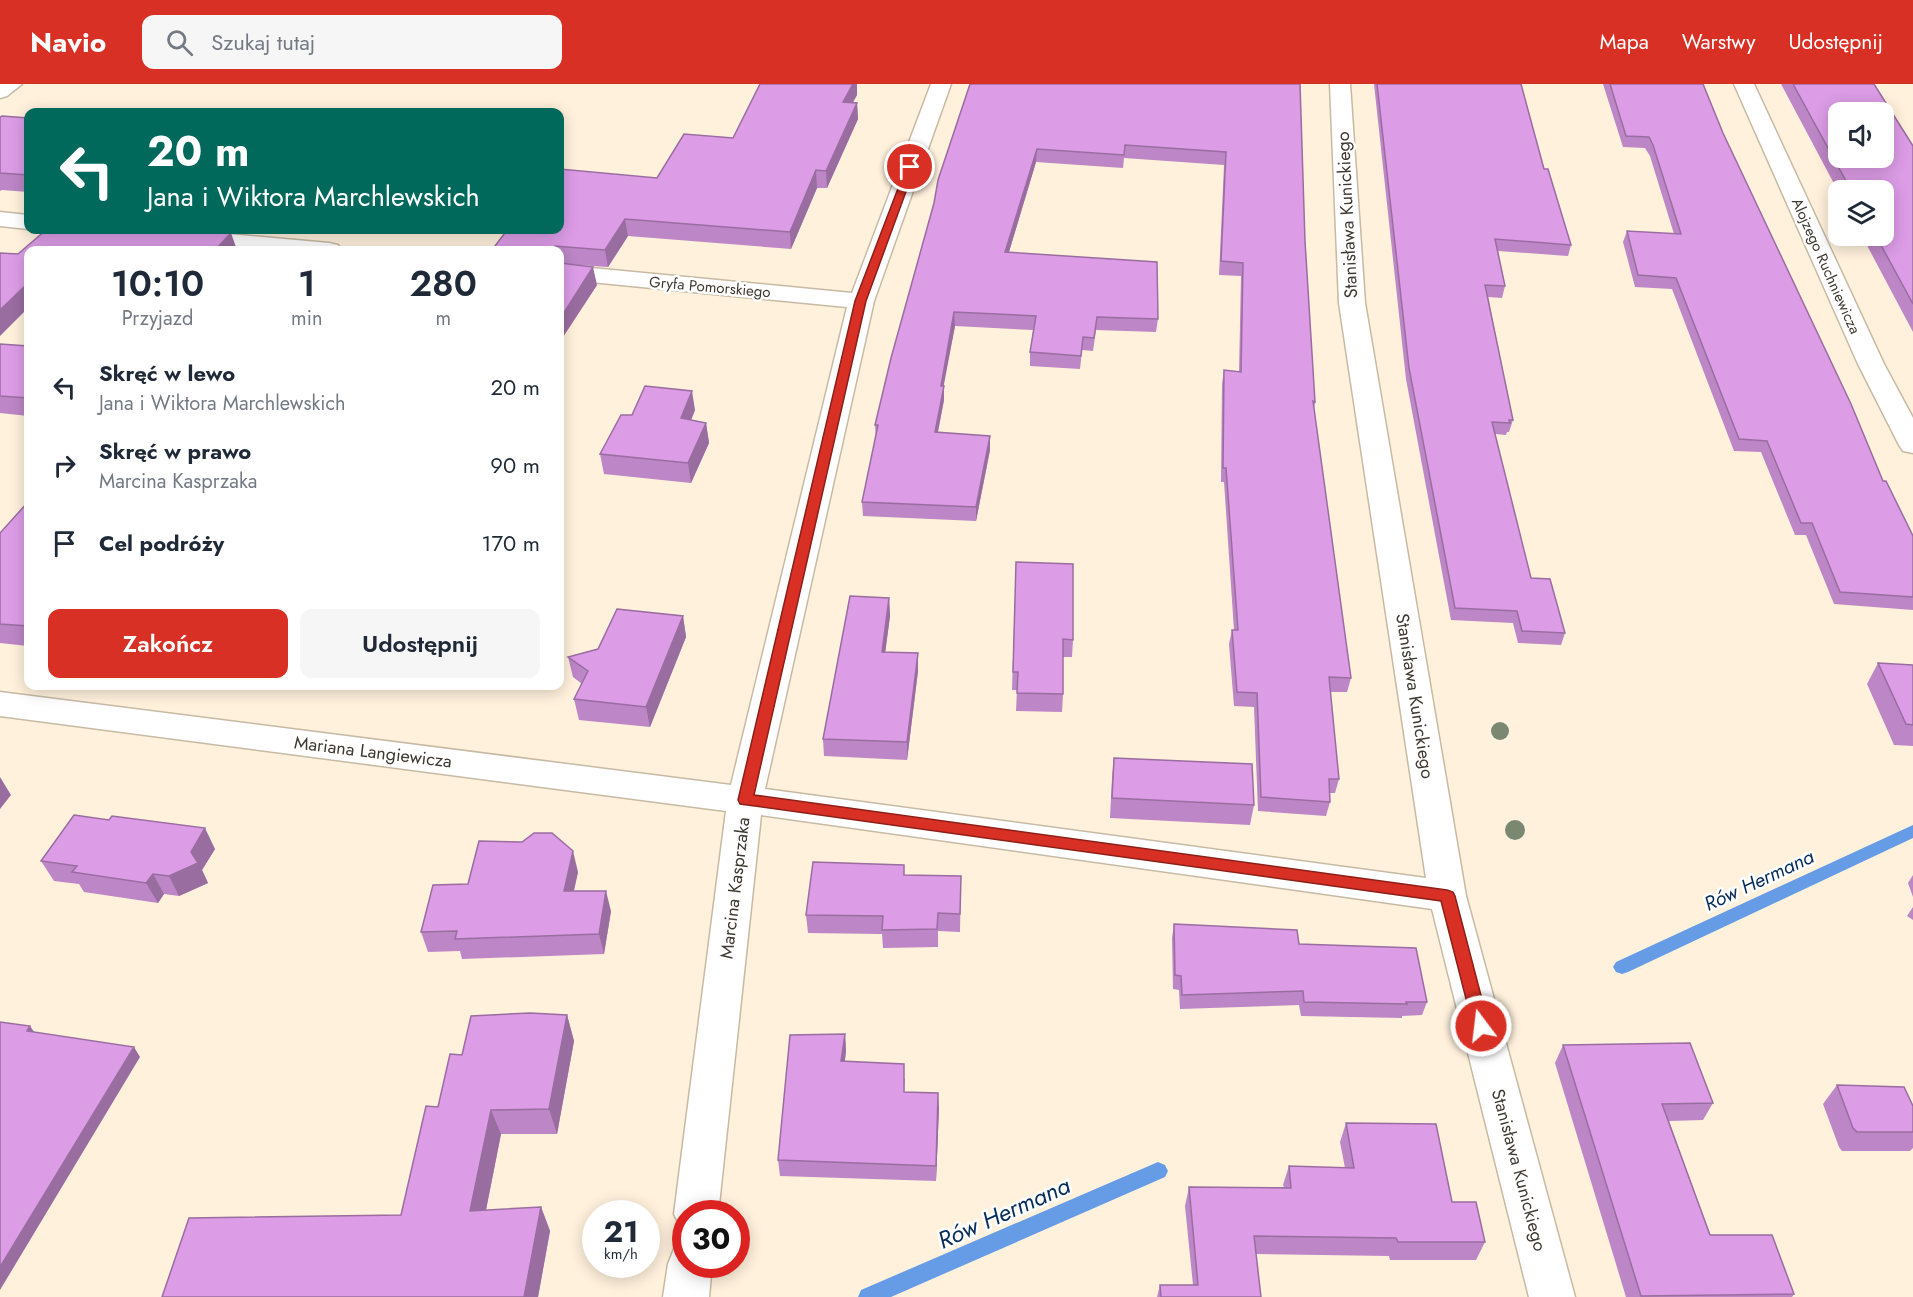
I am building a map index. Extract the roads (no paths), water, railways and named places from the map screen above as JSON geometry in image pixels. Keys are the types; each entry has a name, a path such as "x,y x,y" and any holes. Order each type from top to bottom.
{"street":[{"path":"0,92 12,84"},
{"name":"Marcina Kasprzaka","path":"698,1200 745,800 861,301 941,84"},
{"name":"Stanisława Kunickiego","path":"1340,84 1352,303 1447,896 1552,1297"},
{"name":"Alojzego Ruchniewicza","path":"1744,84 1871,364 1913,446"},
{"path":"0,219 24,222"},
{"path":"152,234 286,246"},
{"name":"Gryfa Pomorskiego","path":"564,272 861,301"},
{"name":"Mariana Langiewicza","path":"0,704 745,800 1447,896"},
{"path":"686,1297 688,1278"}],"waterway":[{"name":"Rów Hermana","path":"1622,967 1913,831"},
{"name":"Rów Hermana","path":"868,1297 1158,1171"}]}
